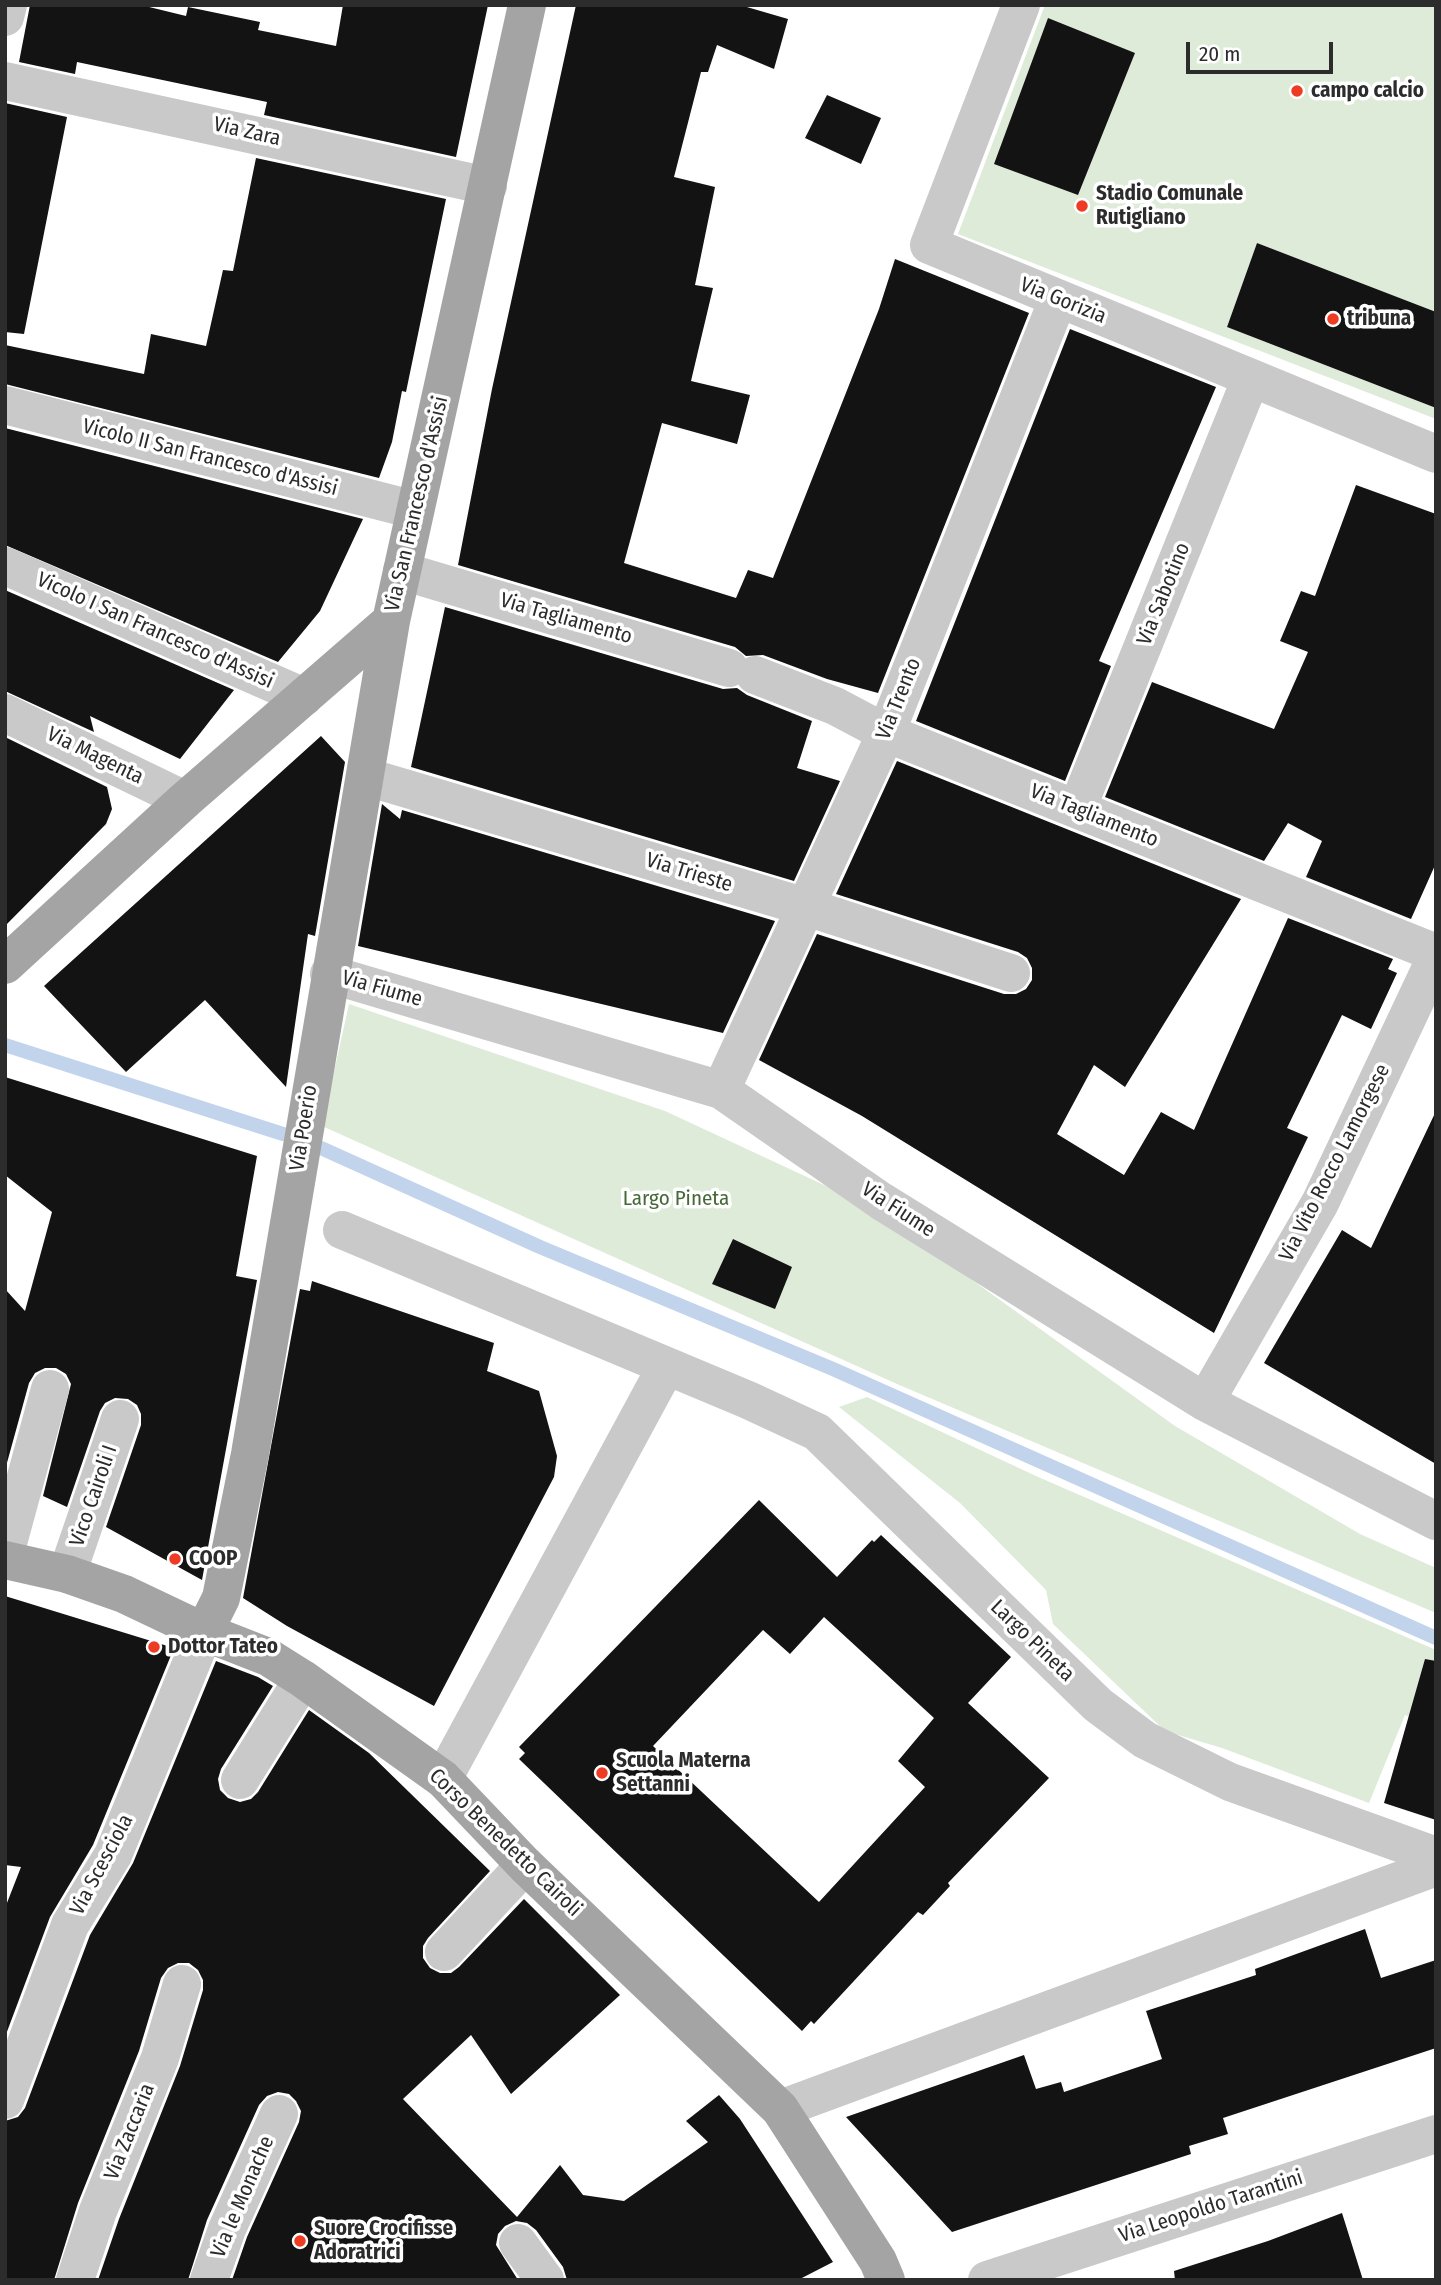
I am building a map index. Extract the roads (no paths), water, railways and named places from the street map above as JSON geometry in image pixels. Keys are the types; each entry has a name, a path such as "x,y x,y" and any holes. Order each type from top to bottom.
{"main road":[{"name":"Via San Francesco d'Assisi","path":"5,965 185,800 391,621 527,5"},
{"name":"Via Poerio","path":"204,1632 221,1598 250,1454 329,974 367,777 391,621"},
{"name":"Corso Benedetto Cairoli","path":"5,1560 67,1574 124,1594 204,1632 268,1657 443,1779 525,1865 780,2109 878,2261 886,2280"}],"street":[{"path":"5,17 8,5"},
{"name":"Via Gorizia","path":"1021,5 929,245 1436,454"},
{"name":"Via Zara","path":"5,81 488,186"},
{"name":"Via Trento","path":"720,1090 886,733 1058,299"},
{"name":"Via Sabotino","path":"1077,809 1251,378"},
{"name":"Vicolo II San Francesco d'Assisi","path":"5,405 415,510"},
{"name":"Vicolo I San Francesco d'Assisi","path":"5,566 304,697"},
{"name":"Via Tagliamento","path":"402,571 742,672 835,706 886,733 1436,955"},
{"name":"Via Magenta","path":"5,713 185,800"},
{"name":"Via Trieste","path":"367,777 806,907 1011,973"},
{"name":"Via Vito Rocco Lamorgese","path":"1205,1402 1320,1203 1436,955"},
{"name":"Via Fiume","path":"329,974 720,1090 881,1201 1205,1402 1436,1521"},
{"name":"Largo Pineta","path":"342,1230 748,1400 817,1432 1098,1704 1145,1740 1230,1782 1436,1856"},
{"path":"443,1779 666,1367"},
{"path":"5,1554 50,1389"},
{"name":"Vico Cairoli I","path":"67,1574 120,1419"},
{"name":"Via Scesciola","path":"5,2100 70,1925 113,1855 204,1632"},
{"path":"240,1780 303,1679"},
{"path":"444,1952 525,1865"},
{"path":"780,2109 1436,1867"},
{"name":"Via Zaccaria","path":"75,2280 98,2211 160,2058 181,1984"},
{"name":"Via le Monache","path":"209,2280 227,2229 279,2114"},
{"name":"Via Leopoldo Tarantini","path":"987,2280 1436,2134"},
{"path":"518,2243 545,2280"}],"waterway":[{"path":"5,1045 283,1134"},
{"path":"321,1148 540,1247 833,1369 1436,1638"}],"place":[{"name":"campo calcio","path":"1297,91"},
{"name":"Stadio Comunale Rutigliano","path":"1082,206"},
{"name":"tribuna","path":"1333,319"},
{"name":"COOP","path":"175,1559"},
{"name":"Dottor Tateo","path":"154,1647"},
{"name":"Scuola Materna Settanni","path":"602,1773"},
{"name":"Suore Crocifisse Adoratrici","path":"300,2241"}]}
